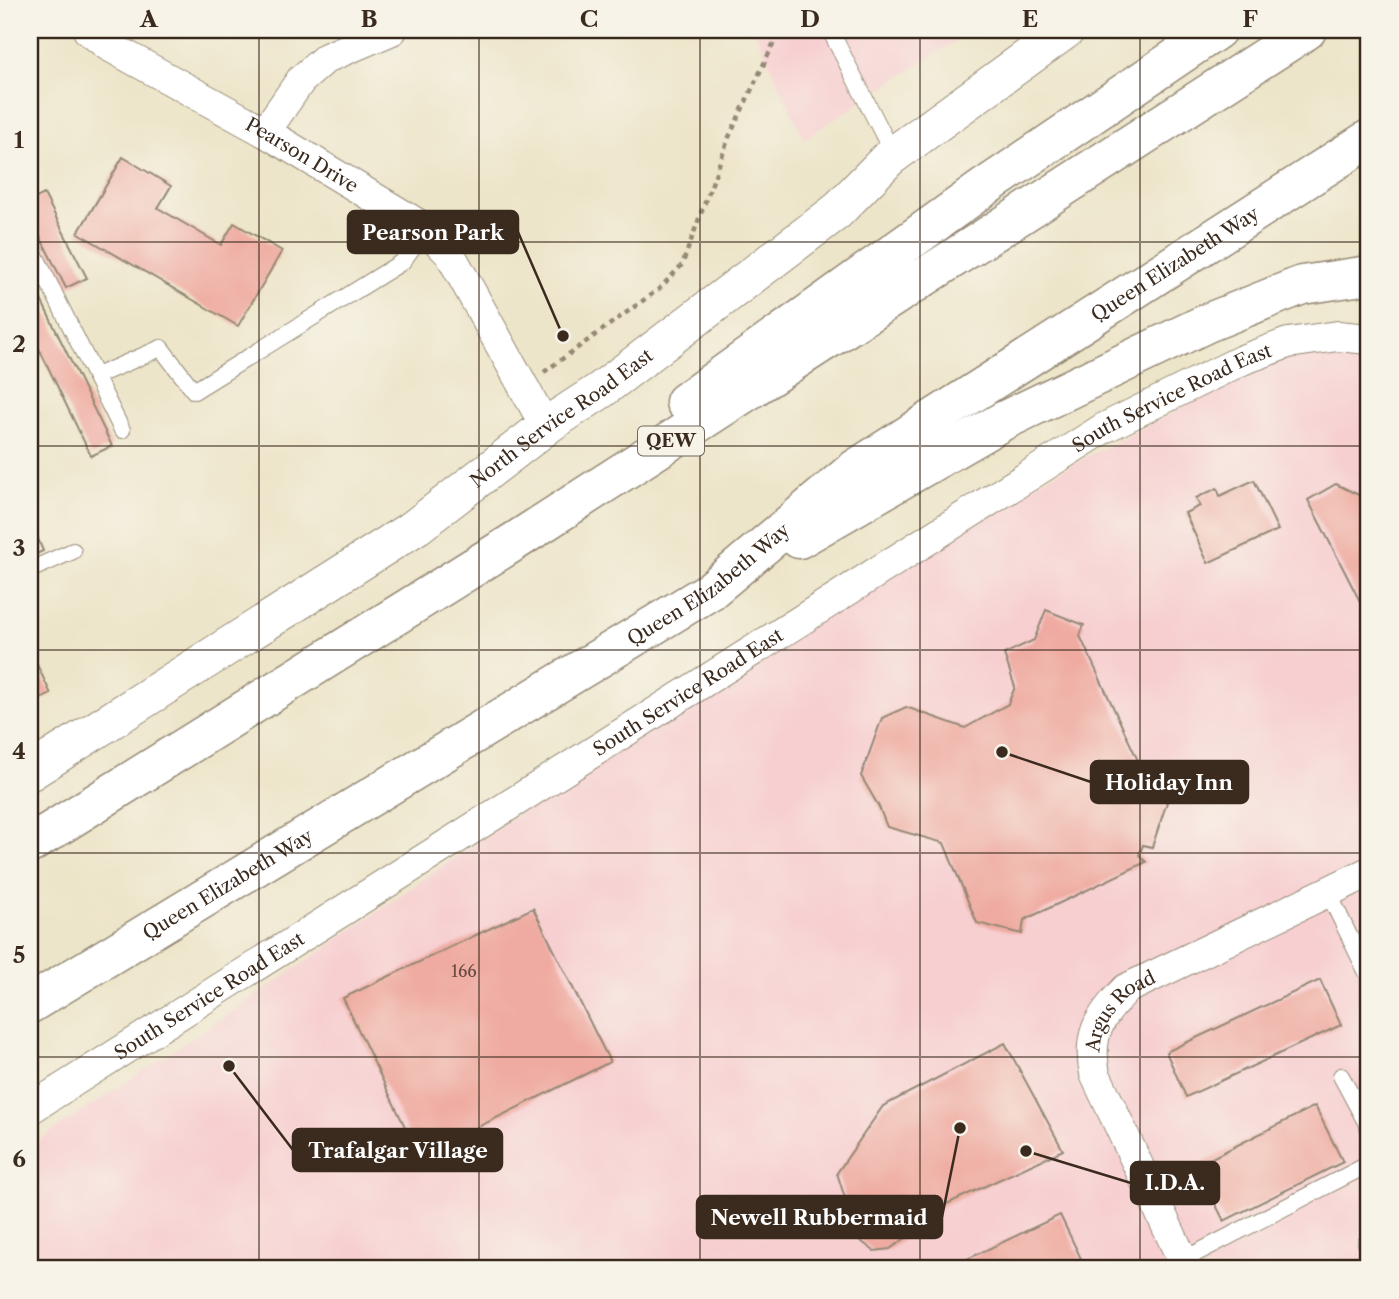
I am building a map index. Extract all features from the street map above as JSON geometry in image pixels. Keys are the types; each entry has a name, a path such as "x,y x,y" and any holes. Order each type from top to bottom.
{"highway":[{"path":"517,540 562,490 974,195 1217,30"},
{"name":"QEW","path":"30,844 517,540 1307,30"},
{"name":"Queen Elizabeth Way","path":"30,1004 710,591 855,469 1369,139"},
{"path":"710,591 1003,421 1111,369 1207,323 1302,285 1369,275"}],"street":[{"name":"Pearson Drive","path":"88,30 107,45 265,132 426,229 450,254 537,411 549,424"},
{"path":"265,132 301,80 326,58 392,30"},
{"name":"North Service Road East","path":"30,772 417,526 549,424 601,390 836,212 889,158 1066,30"},
{"name":"South Service Road East","path":"30,1109 1104,428 1242,360 1288,343 1338,336 1369,339"},
{"name":"Argus Road","path":"1185,1265 1094,1074 1090,1054 1095,1029 1105,1011 1126,989 1369,872"}],"lane":[{"path":"830,30 887,142 889,158"},
{"path":"96,376 161,348 194,391 402,262 426,229"},
{"path":"30,245 122,429"},
{"path":"30,570 73,551"},
{"path":"1328,892 1369,977"},
{"path":"1341,1076 1369,1128"},
{"path":"1185,1265 1369,1164"},
{"path":"1369,1242 1366,1243 1369,1250"}],"path":[{"path":"524,387 659,289 682,265 729,137 780,30"}],"shaded area":[{"path":"754,30 972,30 804,139"},
{"path":"1306,344 1369,358 1369,1269 30,1269 30,1146 272,985 871,568"}],"building":[{"path":"123,157 171,186 158,208 221,245 234,223 282,251 238,326 78,233"},
{"path":"44,194 87,278 66,288 30,217 30,201"},
{"path":"30,277 112,446 91,456 30,330"},
{"path":"1254,480 1278,530 1208,563 1185,513 1200,506 1196,498 1217,488 1220,496"},
{"path":"1336,484 1369,500 1369,619 1308,500"},
{"path":"30,520 43,551 30,557"},
{"path":"1046,610 1084,625 1080,636 1154,795 1167,802 1152,847 1143,845 1139,855 1146,862 1024,920 1022,934 977,923 944,843 887,827 861,776 882,718 906,707 965,728 1008,704 1015,687 1004,654 1034,640"},
{"path":"30,650 51,694 32,703 30,698"},
{"path":"533,908 610,1062 419,1156 343,998"},
{"path":"1320,980 1341,1025 1186,1097 1166,1052"},
{"path":"1005,1043 1063,1150 910,1221 907,1237 890,1249 874,1251 858,1239 837,1173 883,1106"},
{"path":"1315,1106 1343,1162 1224,1221 1196,1166"},
{"path":"1060,1215 1086,1269 966,1269 963,1261"}],"place":[{"name":"Pearson Park","path":"563,336"},
{"name":"Holiday Inn","path":"1002,752"},
{"name":"Trafalgar Village","path":"229,1066"},
{"name":"Newell Rubbermaid","path":"960,1128"},
{"name":"I.D.A.","path":"1026,1151"}]}
